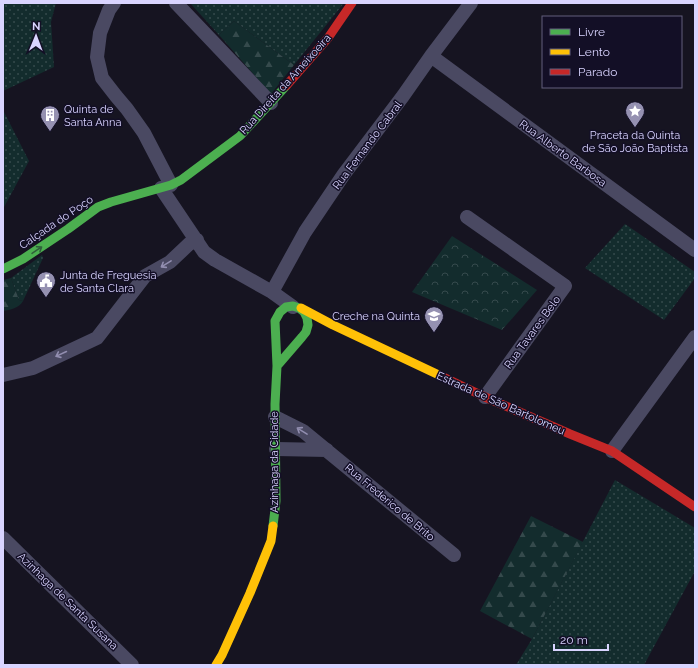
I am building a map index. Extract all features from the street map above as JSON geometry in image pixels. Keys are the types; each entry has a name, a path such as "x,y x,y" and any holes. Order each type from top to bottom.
{"street":[{"path":"3,375 33,368 97,338 145,276 170,262 188,244 197,240 166,186 144,133 128,109 102,78 97,57 100,33 109,10 114,3"},
{"path":"176,3 271,103"},
{"name":"Rua Direita da Ameixoeira","path":"166,186 181,180 240,136 328,38 352,3"},
{"name":"Rua Fernando Cabral","path":"272,292 305,232 344,174 404,96 471,3"},
{"name":"Rua Alberto Barbosa","path":"432,56 695,250"},
{"name":"Calçada do Poço","path":"3,270 23,259 98,207 166,186"},
{"name":"Rua Tavares Belo","path":"467,217 565,286 485,397"},
{"name":"Estrada de São Bartolomeu","path":"197,240 204,252 215,260 297,307 485,397 612,451 695,507"},
{"name":"Azinhaga da Cidade","path":"216,665 250,593 271,541 276,501 275,404 277,366 276,325 272,292"},
{"path":"311,332 307,315 297,307 290,306 283,308 277,314 276,325 279,335 287,340 294,341 311,332 333,325"},
{"path":"277,366 311,332"},
{"path":"612,451 695,337"},
{"name":"Rua Frederico de Brito","path":"275,417 303,431 454,555"},
{"path":"276,449 327,450"},
{"name":"Azinhaga de Santa Susana","path":"3,538 132,665"}],"green space":[{"path":"3,3 56,3 51,22 54,67 3,91"},
{"path":"190,3 344,3 294,65 234,21 219,35"},
{"path":"234,21 294,65 271,94 219,35"},
{"path":"3,110 29,161 3,209"},
{"path":"625,224 695,272 695,278 664,320 585,268"},
{"path":"452,236 537,290 502,330 412,292"},
{"path":"42,255 43,258 23,301 19,300 11,278"},
{"path":"11,278 19,300 23,301 17,307 3,311 3,280"},
{"path":"615,480 695,528 695,571 644,665 516,665 532,639"},
{"path":"531,516 583,542 532,639 480,611"}],"traffic: fast":[{"path":"3,269 23,259 98,207 171,185 181,180 240,136 286,86"},
{"path":"273,526 276,501 275,404 277,366 275,321 280,312 286,307 293,306 304,312 308,325 306,332 277,366"}],"traffic: slow":[{"path":"301,308 333,325 441,376"},
{"path":"216,665 250,593 271,541 273,526"}],"traffic: jam":[{"path":"286,86 328,38 352,3"},
{"path":"441,376 485,397 612,451 695,507"}],"place":[{"name":"Praceta da Quinta de São João Baptista","path":"635,128"},
{"name":"Quinta de Santa Anna","path":"50,132"},
{"name":"Junta de Freguesia de Santa Clara","path":"46,298"},
{"name":"Creche na Quinta","path":"434,333"}]}
